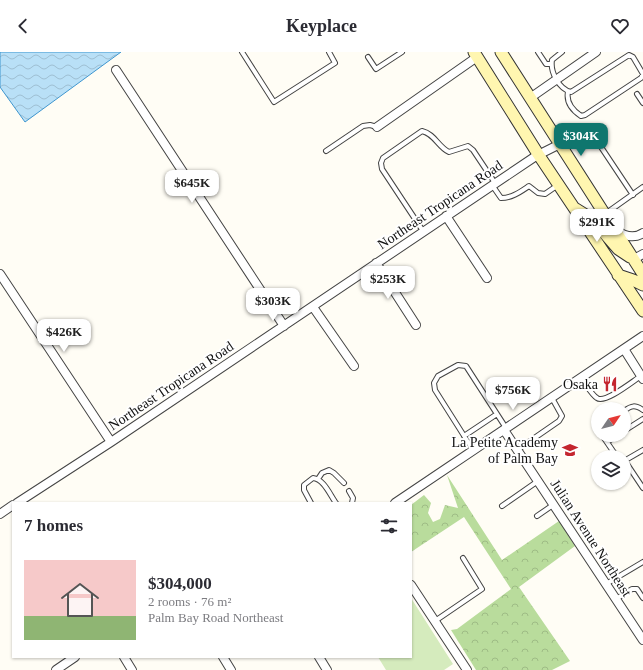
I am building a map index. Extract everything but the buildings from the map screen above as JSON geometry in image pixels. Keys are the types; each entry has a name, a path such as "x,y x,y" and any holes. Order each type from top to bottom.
{"main road":[{"path":"500,52 614,228 638,256 643,274"},
{"path":"476,54 558,185 643,311"},
{"path":"572,206 592,219 618,249 638,256"},
{"path":"618,275 643,285"}],"street":[{"path":"530,98 596,52"},
{"path":"377,127 476,54"},
{"path":"116,70 284,326"},
{"name":"Northeast Tropicana Road","path":"19,502 313,307 538,154 560,144"},
{"path":"446,216 487,278"},
{"path":"614,228 622,234 630,236 639,236 643,233"},
{"path":"376,263 416,325"},
{"path":"0,274 111,442"},
{"path":"313,307 354,366"},
{"path":"396,502 643,336"},
{"path":"624,349 642,378"},
{"name":"Julian Avenue Northeast","path":"505,429 517,450 643,640"},
{"path":"0,514 12,507"},
{"path":"412,586 467,670"},
{"path":"56,670 74,658"},
{"path":"125,658 132,670"},
{"path":"224,658 231,670"},
{"path":"320,658 327,670"}],"lane":[{"path":"242,52 274,102 335,63 329,52"},
{"path":"368,57 376,69 402,52"},
{"path":"538,52 546,64 551,64"},
{"path":"562,52 552,60 551,64 556,80 568,92"},
{"path":"629,55 633,57 643,74 641,78 585,115 581,116 572,107 567,98 568,92 571,92 629,55"},
{"path":"637,94 643,103"},
{"path":"326,151 363,126 370,125 377,127"},
{"path":"560,144 585,128 589,129 632,195"},
{"path":"424,231 382,169 381,163 383,158 422,131 428,133 440,146 449,152 468,146 473,150 501,198 513,197 529,186 538,193 544,194 558,185"},
{"path":"605,214 643,187"},
{"path":"473,450 434,390 434,383 438,376 458,365 466,366 505,429"},
{"path":"581,378 596,398 600,400 642,378"},
{"path":"517,450 559,421 562,416 552,397"},
{"path":"631,406 636,406 643,410"},
{"path":"464,436 497,414"},
{"path":"631,427 643,419"},
{"path":"607,442 612,450"},
{"path":"631,457 643,450"},
{"path":"318,479 322,473 329,470 344,483"},
{"path":"631,471 643,488"},
{"path":"310,502 304,490 304,485 314,478 318,479"},
{"path":"318,479 335,502"},
{"path":"502,506 538,482"},
{"path":"349,491 353,498 352,502"},
{"path":"537,516 553,505"},
{"path":"435,621 482,589 463,558"},
{"path":"606,584 643,562"},
{"path":"616,600 632,589 637,589 643,598"}],"green space":[{"path":"447,475 502,560 559,521 575,546 519,587 570,661 552,670 476,670 451,630 457,629 511,589 464,517 412,551 412,504 424,495 431,503 428,513 433,522 440,519 445,505 458,508"},
{"path":"412,600 453,664 444,670 386,670 379,658 412,658"}],"water":[{"path":"0,52 121,52 25,122 0,87"}],"place":[{"name":"Osaka","path":"610,384"},
{"name":"La Petite Academy of Palm Bay","path":"570,450"}]}
